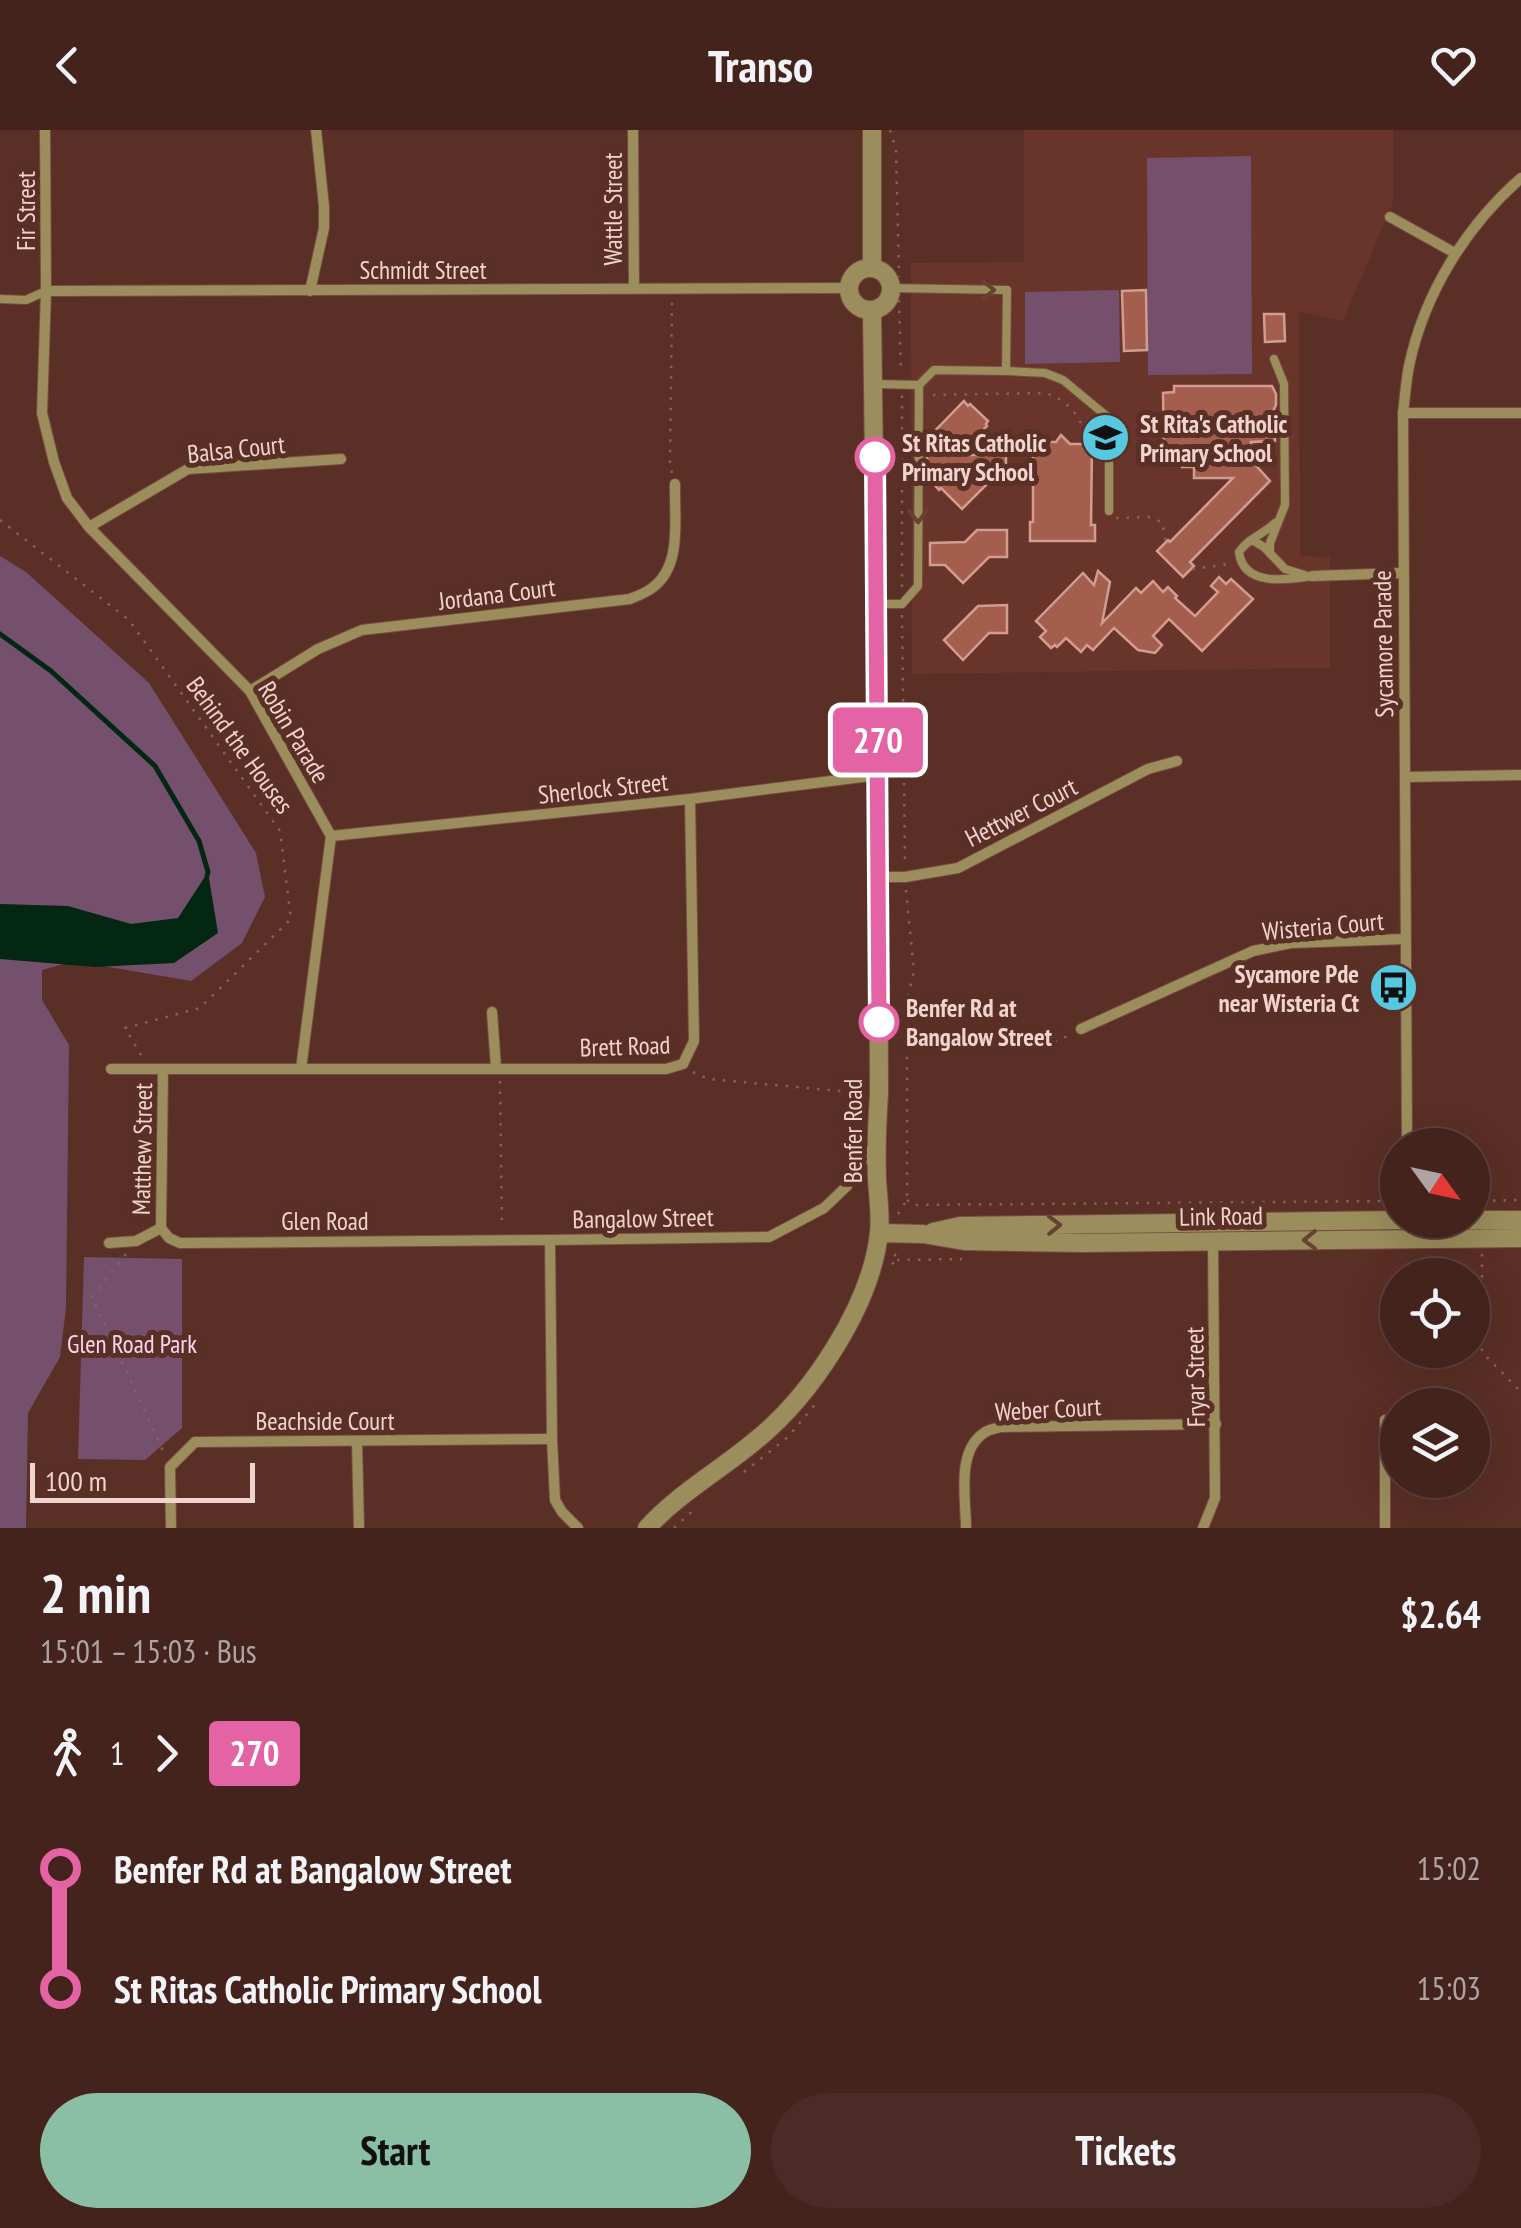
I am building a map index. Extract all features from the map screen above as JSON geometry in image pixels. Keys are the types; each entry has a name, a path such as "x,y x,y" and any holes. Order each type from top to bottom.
{"street":[{"name":"Fir Street","path":"46,130 46,291"},
{"path":"310,290 324,216 316,130"},
{"name":"Wattle Street","path":"633,130 634,288"},
{"path":"872,130 872,268"},
{"name":"Sycamore Parade","path":"1407,1128 1403,413 1409,366 1420,326 1438,286 1477,224 1521,178"},
{"path":"1390,217 1455,254"},
{"path":"872,268 886,277 890,294 883,305 862,309 853,303 850,282 858,272 872,268"},
{"name":"Schmidt Street","path":"46,291 849,288"},
{"name":"Robin Parade","path":"46,291 42,413 67,498 88,528 250,691 332,836"},
{"name":"Benfer Road","path":"872,310 879,1233"},
{"path":"1403,413 1521,413"},
{"name":"Balsa Court","path":"88,528 188,469 341,459"},
{"name":"Jordana Court","path":"250,691 318,649 362,630 630,599 641,594 669,570 674,550 675,484"},
{"path":"1312,576 1402,573"},
{"name":"Hettwer Court","path":"878,877 905,877 958,868 1148,769 1177,762"},
{"name":"Sherlock Street","path":"332,836 878,775"},
{"path":"1405,777 1521,775"},
{"name":"Brett Road","path":"301,1069 666,1069 683,1064 694,1041 690,799"},
{"path":"111,1069 301,1069 332,836"},
{"name":"Wisteria Court","path":"1081,1029 1253,951 1290,943 1406,940"},
{"path":"492,1012 496,1068"},
{"name":"Matthew Street","path":"161,1228 163,1069"},
{"name":"Bangalow Street","path":"578,1528 555,1500 550,1240 769,1236 824,1208 847,1186 876,1144"},
{"path":"1490,1220 1521,1220"},
{"name":"Link Road","path":"879,1233 923,1234 964,1241 1082,1243 1380,1221"},
{"path":"109,1243 136,1241 161,1228"},
{"name":"Glen Road","path":"161,1228 169,1238 180,1242 550,1240"},
{"name":"Link Road","path":"1213,1232 1380,1230"},
{"name":"Fryar Street","path":"1204,1528 1215,1498 1213,1232"},
{"path":"647,1528 685,1493 756,1441 818,1375 847,1326 868,1279 879,1233"},
{"name":"Link Road","path":"1467,1238 1521,1238"},
{"name":"Weber Court","path":"966,1528 966,1466 971,1449 983,1433 1000,1427 1216,1424"},
{"name":"Beachside Court","path":"170,1466 195,1442 552,1438"},
{"path":"358,1442 359,1528"},
{"path":"170,1466 171,1528"},
{"path":"1385,1498 1385,1528"}],"lane":[{"path":"890,288 1007,290 1006,372"},
{"name":"Schmidt Street","path":"0,299 26,300 46,291"},
{"path":"1270,553 1285,505 1284,384 1274,359"},
{"path":"874,384 918,385 934,370 1045,373 1063,380 1109,418 1109,511"},
{"path":"876,604 902,604 918,586 918,385"},
{"path":"1278,520 1244,544 1238,552 1240,562 1267,580 1312,576"},
{"path":"1252,540 1264,547 1284,570 1312,576"}],"path":[{"path":"672,288 670,466 675,484"},
{"path":"928,399 937,394 1054,395 1084,424 1087,444"},
{"path":"1109,511 1113,518 1148,517 1162,522 1166,543 1193,569 1240,562"},
{"name":"Behind the Houses","path":"0,520 129,620 280,831 292,919 200,1008 125,1028 150,1069"},
{"path":"906,1045 1050,1044 1081,1029"},
{"path":"683,1064 708,1079 879,1094"},
{"path":"496,1068 500,1082 502,1240"},
{"path":"906,1200 914,1205 1380,1202"},
{"path":"1490,1201 1521,1200"},
{"path":"1482,1240 1482,1352 1521,1392"},
{"path":"136,1241 92,1296 170,1466"}],"shaded area":[{"name":"St Rita's Catholic Primary School","path":"1024,130 1393,130 1393,202 1343,321 1299,312 1300,556 1330,557 1330,668 912,674 911,263 1024,262"},
{"path":"208,872 218,933 174,963 95,967 0,959 0,904 68,906 131,924 178,918"}],"green space":[{"path":"1251,156 1252,374 1148,375 1147,158"},
{"path":"1119,290 1120,362 1025,364 1025,292"},
{"path":"0,556 26,572 149,683 256,853 265,897 242,943 191,981 74,961 42,970 42,1000 69,1045 66,1308 60,1357 28,1413 26,1528 0,1528"},
{"name":"Glen Road Park","path":"84,1257 182,1259 182,1428 145,1460 78,1459"}],"building":[{"path":"1146,290 1147,350 1124,351 1122,291"},
{"path":"1264,314 1284,314 1285,341 1265,342"},
{"path":"1174,386 1272,386 1276,394 1270,418 1275,441 1251,442 1251,460 1270,481 1190,562 1194,566 1183,577 1157,551 1233,478 1194,478 1194,467 1182,467 1182,457 1164,457 1163,393 1174,392"},
{"path":"964,401 988,421 958,455 1006,455 1006,483 988,483 962,509 927,476 927,439"},
{"path":"1061,435 1070,444 1092,444 1091,525 1095,525 1095,541 1030,541 1033,442 1056,442"},
{"path":"977,530 1007,530 1007,557 989,557 963,583 945,565 930,565 930,543 965,542"},
{"path":"1098,571 1110,582 1102,623 1136,588 1141,593 1153,581 1163,592 1168,587 1195,616 1218,592 1211,586 1219,577 1226,584 1231,579 1253,599 1202,651 1169,619 1153,636 1162,645 1155,653 1138,650 1114,628 1093,650 1087,645 1081,652 1066,638 1051,648 1040,637 1046,631 1036,621 1083,573 1094,585"},
{"path":"1007,605 1007,633 989,633 963,660 944,640 978,606"}],"waterway":[{"path":"0,634 51,671 155,766 199,841 207,876"}],"bus line":[{"name":"270","path":"875,457 879,1022"}],"place":[{"name":"St Rita's Catholic Primary School","path":"1105,438"},
{"name":"St Ritas Catholic Primary School","path":"875,457"},
{"name":"Sycamore Pde near Wisteria Ct","path":"1394,988"},
{"name":"Benfer Rd at Bangalow Street","path":"879,1022"}]}
